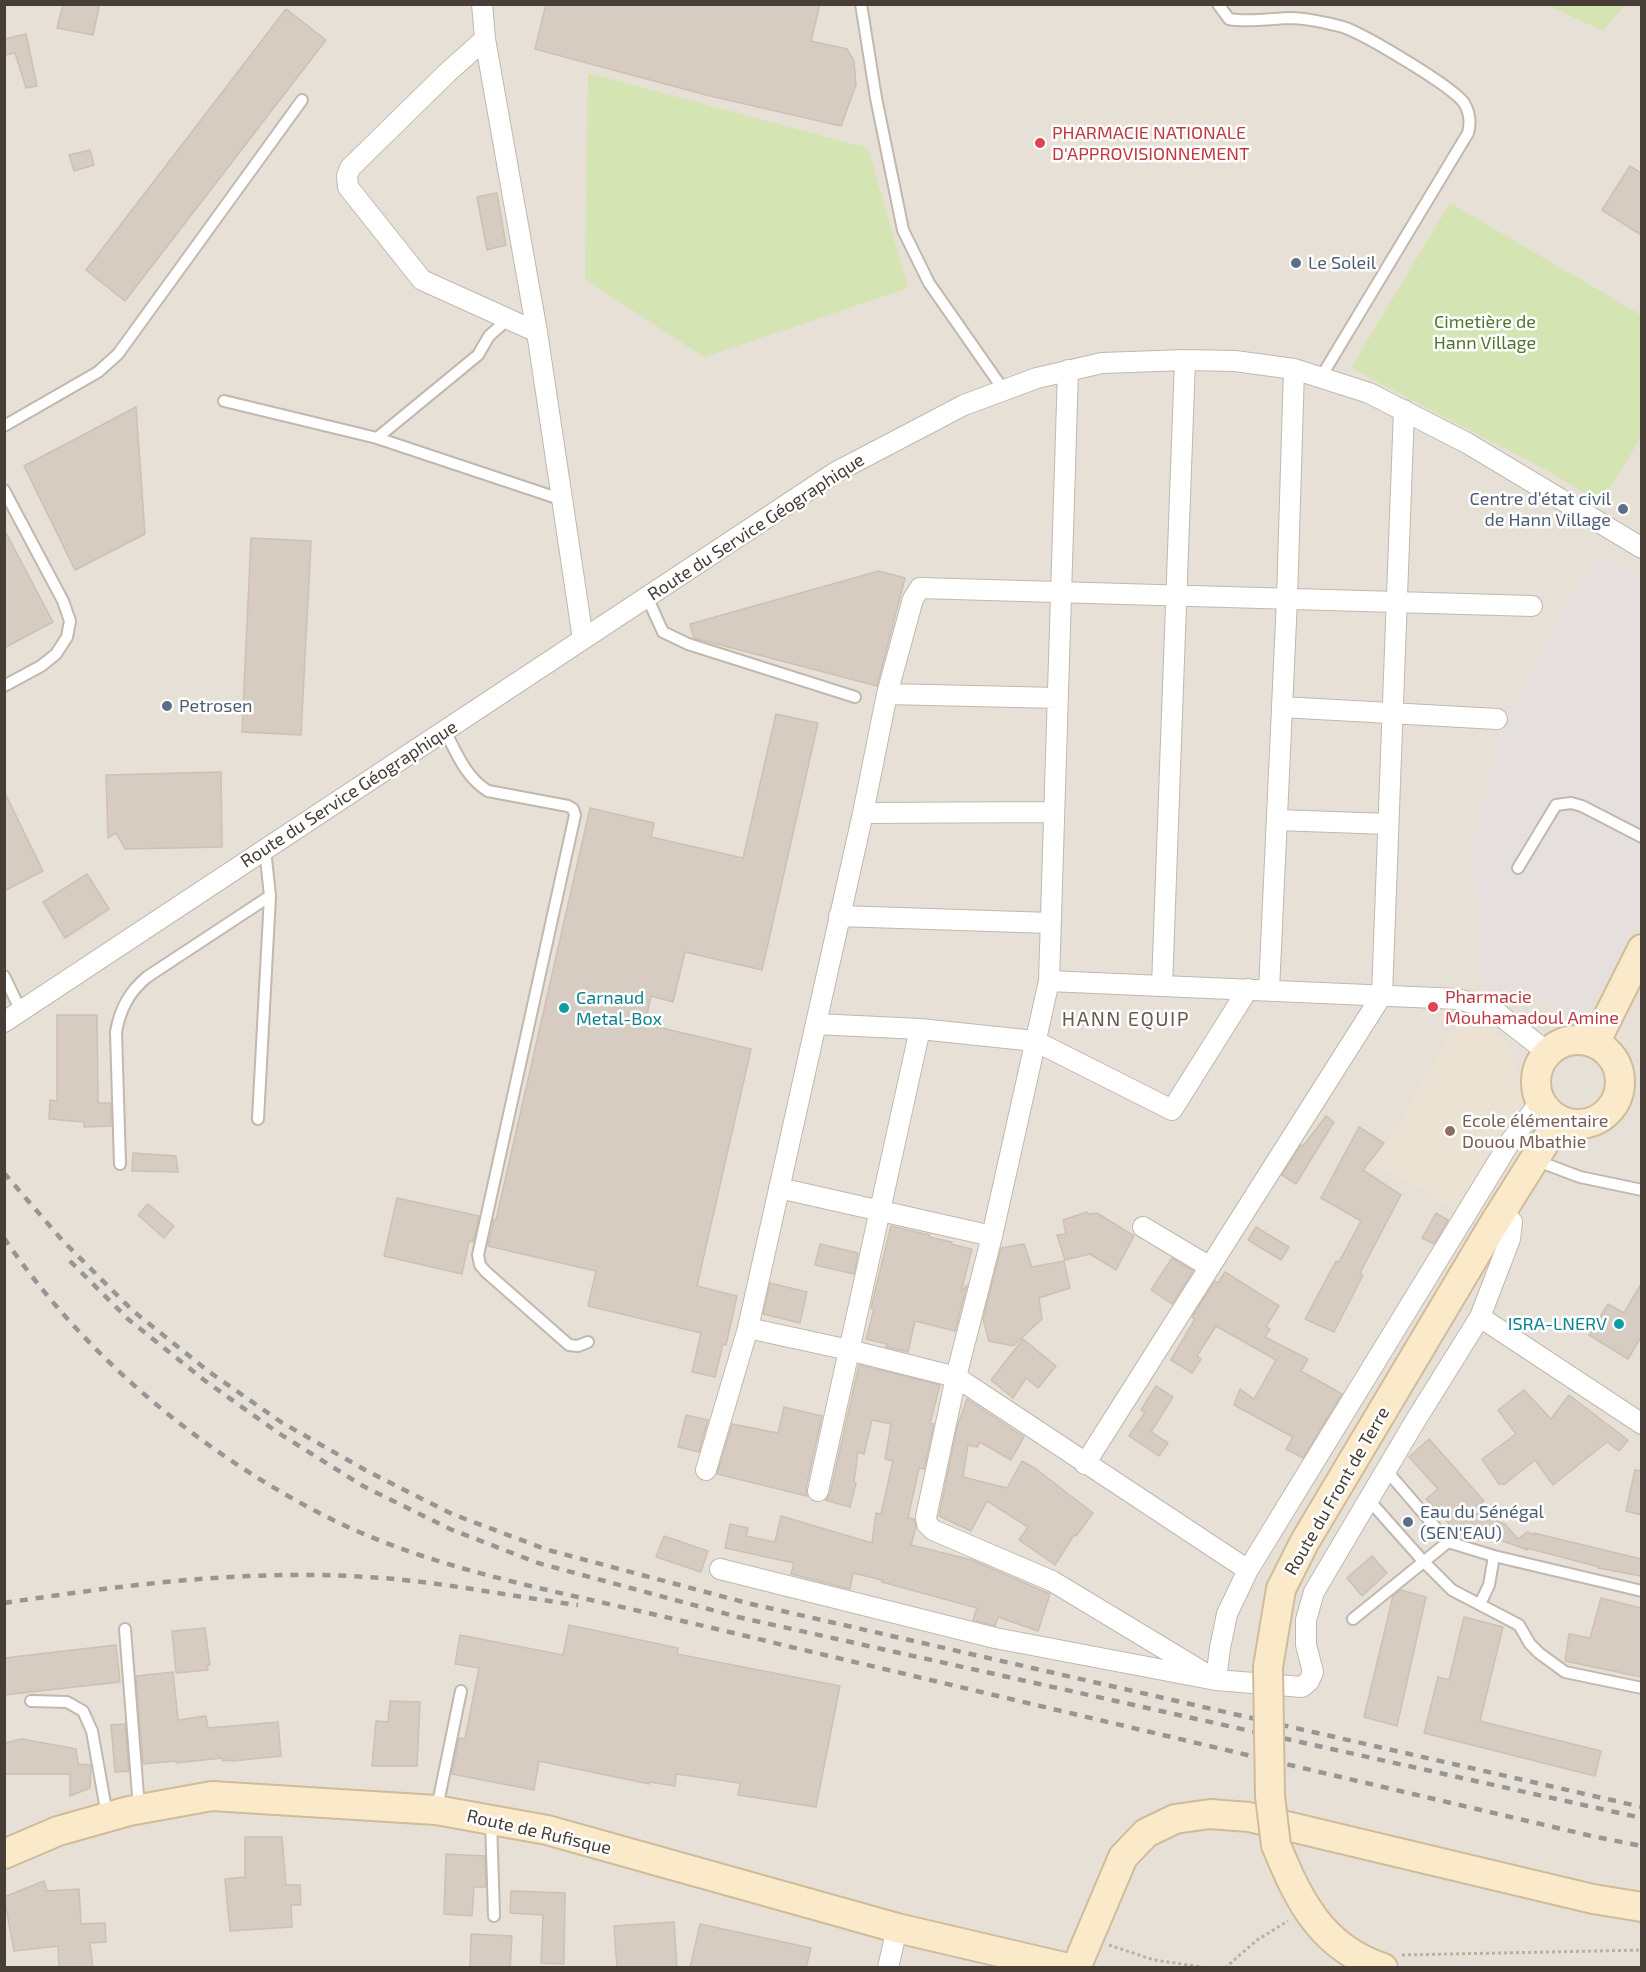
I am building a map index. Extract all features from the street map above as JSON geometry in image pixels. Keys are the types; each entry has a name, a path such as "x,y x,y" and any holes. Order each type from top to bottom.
{"main road":[{"path":"1595,1043 1641,951"},
{"path":"1570,1040 1595,1043 1605,1049 1618,1067 1620,1090 1616,1100 1602,1117 1592,1122 1570,1124 1550,1111 1536,1089 1535,1076 1539,1063 1557,1044 1570,1040"},
{"name":"Route du Front de Terre","path":"1389,1960 1345,1949 1318,1925 1295,1891 1276,1845 1270,1796 1268,1668 1276,1613 1281,1589 1304,1543 1534,1159 1550,1111"},
{"name":"Route de Rufisque","path":"4,1854 58,1831 108,1817 212,1796 436,1810 547,1830 897,1928 1068,1968"},
{"path":"1076,1968 1123,1857 1146,1833 1175,1818 1210,1814 1249,1817 1593,1899 1641,1907"}],"street":[{"path":"482,4 485,39 537,332 583,639"},
{"path":"485,39 350,168 347,176 348,187 422,280 537,332"},
{"path":"1162,986 1185,360"},
{"name":"Route du Service Géographique","path":"13,1016 836,472 964,405 1003,389 1068,370 1101,363 1235,361 1294,369 1321,377 1369,393 1467,443 1641,548"},
{"path":"1269,990 1287,599 1294,369"},
{"path":"1068,370 1049,981 992,1236 956,1377 926,1517 927,1524 933,1530 1052,1581 1216,1680"},
{"path":"1085,1464 1382,995 1404,410"},
{"path":"706,1470 748,1328 863,813 887,694 913,599 920,588 1532,606"},
{"path":"887,694 1058,698"},
{"path":"1282,707 1497,719"},
{"path":"863,813 1054,813"},
{"path":"1277,820 1388,824"},
{"path":"839,916 1051,923"},
{"path":"1049,981 1458,999 1492,1009 1547,1052"},
{"path":"816,1024 920,1029 1035,1041 1172,1110 1248,989"},
{"path":"818,1491 920,1029"},
{"path":"1216,1680 1227,1614 1248,1570 1510,1142 1550,1111"},
{"path":"1510,1142 1534,1159"},
{"path":"779,1188 992,1236"},
{"path":"720,1569 994,1638 1216,1680 1302,1687 1309,1682 1313,1672 1306,1645 1306,1620 1314,1592 1368,1499 1480,1317 1510,1239 1512,1222 1501,1212"},
{"path":"1143,1227 1210,1267"},
{"path":"1480,1317 1641,1424"},
{"path":"748,1328 956,1377 1248,1570"},
{"path":"888,1968 897,1928"}],"lane":[{"path":"861,4 876,98 903,230 929,283 1003,389"},
{"path":"1218,4 1229,19 1241,21 1294,18 1344,27 1385,48 1447,88 1462,100 1468,111 1471,122 1468,133 1321,377"},
{"path":"4,426 98,372 118,354 302,100"},
{"path":"377,438 478,355 489,336 508,319"},
{"path":"224,401 377,438 563,500"},
{"path":"4,490 63,600 70,621 67,638 56,654 41,666 4,686"},
{"path":"647,597 663,632 688,644 855,697"},
{"path":"445,731 464,766 479,785 488,790 568,806 573,809 575,815 478,1255 480,1265 486,1272 569,1345 578,1346 588,1342"},
{"path":"1518,868 1556,805 1571,803 1582,806 1641,837"},
{"path":"258,1119 270,896 265,849"},
{"path":"120,1164 116,1032 118,1018 125,1002 135,987 147,977 270,896"},
{"path":"4,976 13,1016"},
{"path":"1534,1159 1580,1177 1641,1190"},
{"path":"1386,1470 1448,1542 1494,1556 1641,1591"},
{"path":"1368,1499 1452,1590 1519,1625 1530,1644 1565,1672 1641,1688"},
{"path":"1353,1619 1448,1542"},
{"path":"1480,1604 1489,1585 1494,1556"},
{"path":"124,1629 139,1809"},
{"path":"436,1810 461,1691"},
{"path":"31,1701 67,1702 83,1711 92,1731 108,1817"},
{"path":"491,1820 494,1916"}],"path":[{"path":"1225,1968 1257,1940 1296,1916"},
{"path":"1089,1938 1154,1960 1209,1968"},
{"path":"1389,1960 1404,1956 1641,1950"}],"shaded area":[{"path":"5,5 1641,5 1641,1967 5,1968"},
{"path":"1598,553 1641,580 1642,916 1590,1008 1574,1017 1527,991 1486,993 1471,852 1503,720"},
{"name":"Ecole élémentaire Douou Mbathie","path":"1464,1011 1509,1044 1525,1098 1459,1211 1374,1164"}],"green space":[{"path":"1625,4 1603,31 1547,5"},
{"path":"588,73 868,148 908,288 704,357 585,279"},
{"name":"Cimetière de Hann Village","path":"1450,203 1641,315 1642,392 1639,397 1641,399 1641,437 1601,503 1548,471 1351,368"}],"building":[{"path":"63,4 91,4 99,7 93,35 57,28"},
{"path":"546,4 820,4 811,41 847,49 854,61 856,85 841,126 710,96 535,49"},
{"path":"286,9 326,40 125,301 86,270"},
{"path":"26,34 37,86 26,88 15,53 4,55 4,39"},
{"path":"90,150 94,165 74,171 69,155"},
{"path":"1630,166 1641,173 1641,235 1602,210"},
{"path":"497,193 506,245 487,250 477,197"},
{"path":"136,407 145,534 75,570 24,466"},
{"path":"4,529 53,622 4,648"},
{"path":"251,538 311,541 301,735 242,732"},
{"path":"879,571 905,578 877,686 694,638 690,624"},
{"name":"Carnaud Metal-Box","path":"776,714 818,723 762,970 685,952 673,1002 651,996 645,1024 751,1049 697,1286 737,1296 726,1345 723,1344 715,1377 692,1372 701,1333 588,1306 596,1271 488,1246 494,1220 496,1220 590,808 654,823 651,837 743,858"},
{"path":"221,772 222,847 125,849 116,833 108,838 106,775"},
{"path":"4,791 43,871 4,891"},
{"path":"87,874 109,909 65,938 43,902"},
{"path":"57,1015 97,1015 98,1103 111,1103 111,1126 84,1127 84,1122 49,1119 50,1100 57,1101"},
{"path":"1326,1116 1334,1122 1296,1184 1282,1175 1301,1145 1303,1146"},
{"path":"1359,1127 1384,1143 1363,1170 1401,1195 1360,1273 1363,1275 1334,1332 1305,1319 1336,1261 1339,1262 1361,1221 1321,1198"},
{"path":"133,1153 176,1156 178,1172 132,1171"},
{"path":"397,1198 479,1216 473,1242 469,1241 462,1274 384,1256"},
{"path":"148,1204 174,1226 164,1238 138,1215"},
{"path":"1087,1212 1088,1214 1097,1213 1134,1236 1116,1270 1090,1254 1065,1260 1057,1235 1066,1234 1063,1220"},
{"path":"1436,1213 1448,1220 1434,1244 1422,1238"},
{"path":"891,1226 930,1235 929,1237 972,1249 961,1292 967,1285 955,1331 915,1321 908,1352 866,1339 874,1309 871,1308"},
{"path":"1256,1227 1289,1247 1281,1260 1248,1240"},
{"path":"820,1244 858,1253 854,1274 815,1265"},
{"path":"1024,1244 1032,1267 1064,1261 1070,1288 1039,1298 1042,1319 1013,1346 989,1341 983,1319 1001,1248"},
{"path":"1172,1258 1193,1271 1172,1304 1151,1290"},
{"path":"1225,1272 1279,1306 1266,1327 1270,1329 1265,1337 1308,1359 1301,1371 1342,1394 1303,1458 1286,1449 1293,1437 1234,1405 1240,1389 1254,1399 1276,1360 1216,1326 1197,1356 1201,1359 1192,1373 1171,1360 1195,1319 1192,1317 1215,1281 1218,1283"},
{"path":"770,1283 807,1292 800,1323 763,1314"},
{"name":"ISRA-LNERV","path":"1641,1284 1641,1337 1628,1359 1589,1335 1608,1304 1624,1313"},
{"path":"1023,1339 1056,1366 1038,1388 1026,1378 1013,1398 991,1380"},
{"path":"859,1365 940,1385 930,1423 934,1424 924,1469 919,1468 908,1518 914,1519 916,1527 911,1545 972,1560 1050,1594 1038,1631 998,1617 995,1626 973,1620 977,1608 882,1582 882,1580 853,1573 850,1589 791,1574 794,1563 725,1548 730,1524 748,1528 746,1536 775,1542 781,1516 872,1543 876,1513 881,1514 893,1461 885,1459 891,1424 872,1420 864,1454 858,1452 854,1482 856,1483 850,1507 825,1500 830,1494"},
{"path":"1156,1386 1173,1397 1151,1432 1168,1443 1159,1456 1129,1436 1145,1412 1141,1410"},
{"path":"1524,1390 1551,1419 1569,1395 1628,1440 1619,1451 1607,1442 1553,1485 1535,1460 1505,1484 1499,1484 1482,1459 1516,1434 1498,1410"},
{"path":"967,1399 1024,1437 1011,1460 980,1442 977,1447 968,1445 963,1477 1007,1488 1022,1461 1036,1469 1093,1513 1076,1536 1074,1535 1055,1565 1019,1540 1028,1527 987,1501 971,1531 939,1516 957,1427"},
{"path":"784,1407 822,1416 806,1488 807,1496 717,1474 732,1424 778,1433"},
{"path":"686,1415 708,1420 699,1452 678,1447"},
{"path":"1429,1439 1484,1501 1471,1512 1505,1524 1518,1539 1527,1532 1535,1535 1534,1533 1641,1559 1641,1576 1598,1568 1527,1548 1528,1550 1457,1525 1453,1528 1426,1499 1438,1489 1409,1457"},
{"path":"1635,1470 1641,1471 1641,1515 1626,1511"},
{"path":"664,1536 708,1551 701,1572 656,1557"},
{"path":"1372,1556 1387,1573 1362,1596 1347,1578"},
{"path":"1401,1590 1426,1597 1397,1726 1364,1717 1393,1596"},
{"path":"1601,1598 1641,1608 1641,1677 1565,1661 1569,1634 1590,1638"},
{"path":"1464,1617 1503,1627 1480,1721 1601,1751 1595,1776 1424,1733 1438,1677 1449,1680"},
{"path":"569,1625 678,1648 677,1654 840,1686 816,1807 738,1795 740,1783 676,1774 675,1786 650,1782 649,1784 539,1761 534,1790 452,1774 459,1738 465,1739 479,1668 455,1664 460,1635 563,1655"},
{"path":"205,1628 210,1665 207,1665 208,1670 176,1673 172,1631"},
{"path":"116,1645 120,1682 4,1695 4,1658"},
{"path":"173,1672 178,1720 206,1716 208,1728 278,1722 281,1756 232,1761 223,1761 222,1758 143,1764 136,1676"},
{"path":"390,1701 420,1702 417,1766 372,1766 376,1721 388,1722"},
{"path":"125,1724 129,1771 115,1772 111,1725"},
{"path":"22,1739 76,1749 78,1764 91,1765 90,1788 70,1796 70,1774 4,1774 4,1743"},
{"path":"245,1837 282,1837 286,1885 300,1885 301,1905 291,1905 292,1927 230,1931 225,1879 245,1877"},
{"path":"446,1854 485,1856 486,1887 474,1887 472,1916 444,1914"},
{"path":"44,1881 47,1891 79,1889 81,1924 105,1923 106,1942 90,1943 93,1968 59,1968 58,1946 14,1951 4,1897"},
{"path":"511,1891 565,1893 564,1964 541,1963 543,1915 510,1913"},
{"path":"674,1922 677,1968 617,1968 614,1926"},
{"path":"700,1924 811,1948 806,1968 690,1968"},
{"path":"471,1934 512,1936 510,1968 470,1968"}],"railway":[{"path":"4,1173 62,1240 133,1311 208,1371 281,1422 367,1471 452,1514 548,1550 747,1603 1642,1807"},
{"path":"4,1238 36,1282 72,1324 150,1400 193,1434 285,1494 333,1520 396,1547 460,1568 525,1585 1642,1846"},
{"path":"70,1261 129,1320 204,1380 277,1432 363,1486 450,1529 538,1563 738,1617 1642,1818"},
{"path":"4,1603 185,1580 321,1575 420,1582 578,1605"}],"place":[{"name":"PHARMACIE NATIONALE D'APPROVISIONNEMENT","path":"1040,143"},
{"name":"Le Soleil","path":"1296,263"},
{"name":"Centre d’état civil de Hann Village","path":"1623,509"},
{"name":"Petrosen","path":"167,706"},
{"name":"Pharmacie Mouhamadoul Amine","path":"1433,1007"},
{"name":"Carnaud Metal-Box","path":"564,1008"},
{"name":"Ecole élémentaire Douou Mbathie","path":"1450,1131"},
{"name":"ISRA-LNERV","path":"1619,1324"},
{"name":"Eau du Sénégal (SEN'EAU)","path":"1408,1522"}],"district":[{"name":"HANN EQUIP","path":"1126,1019"}]}
